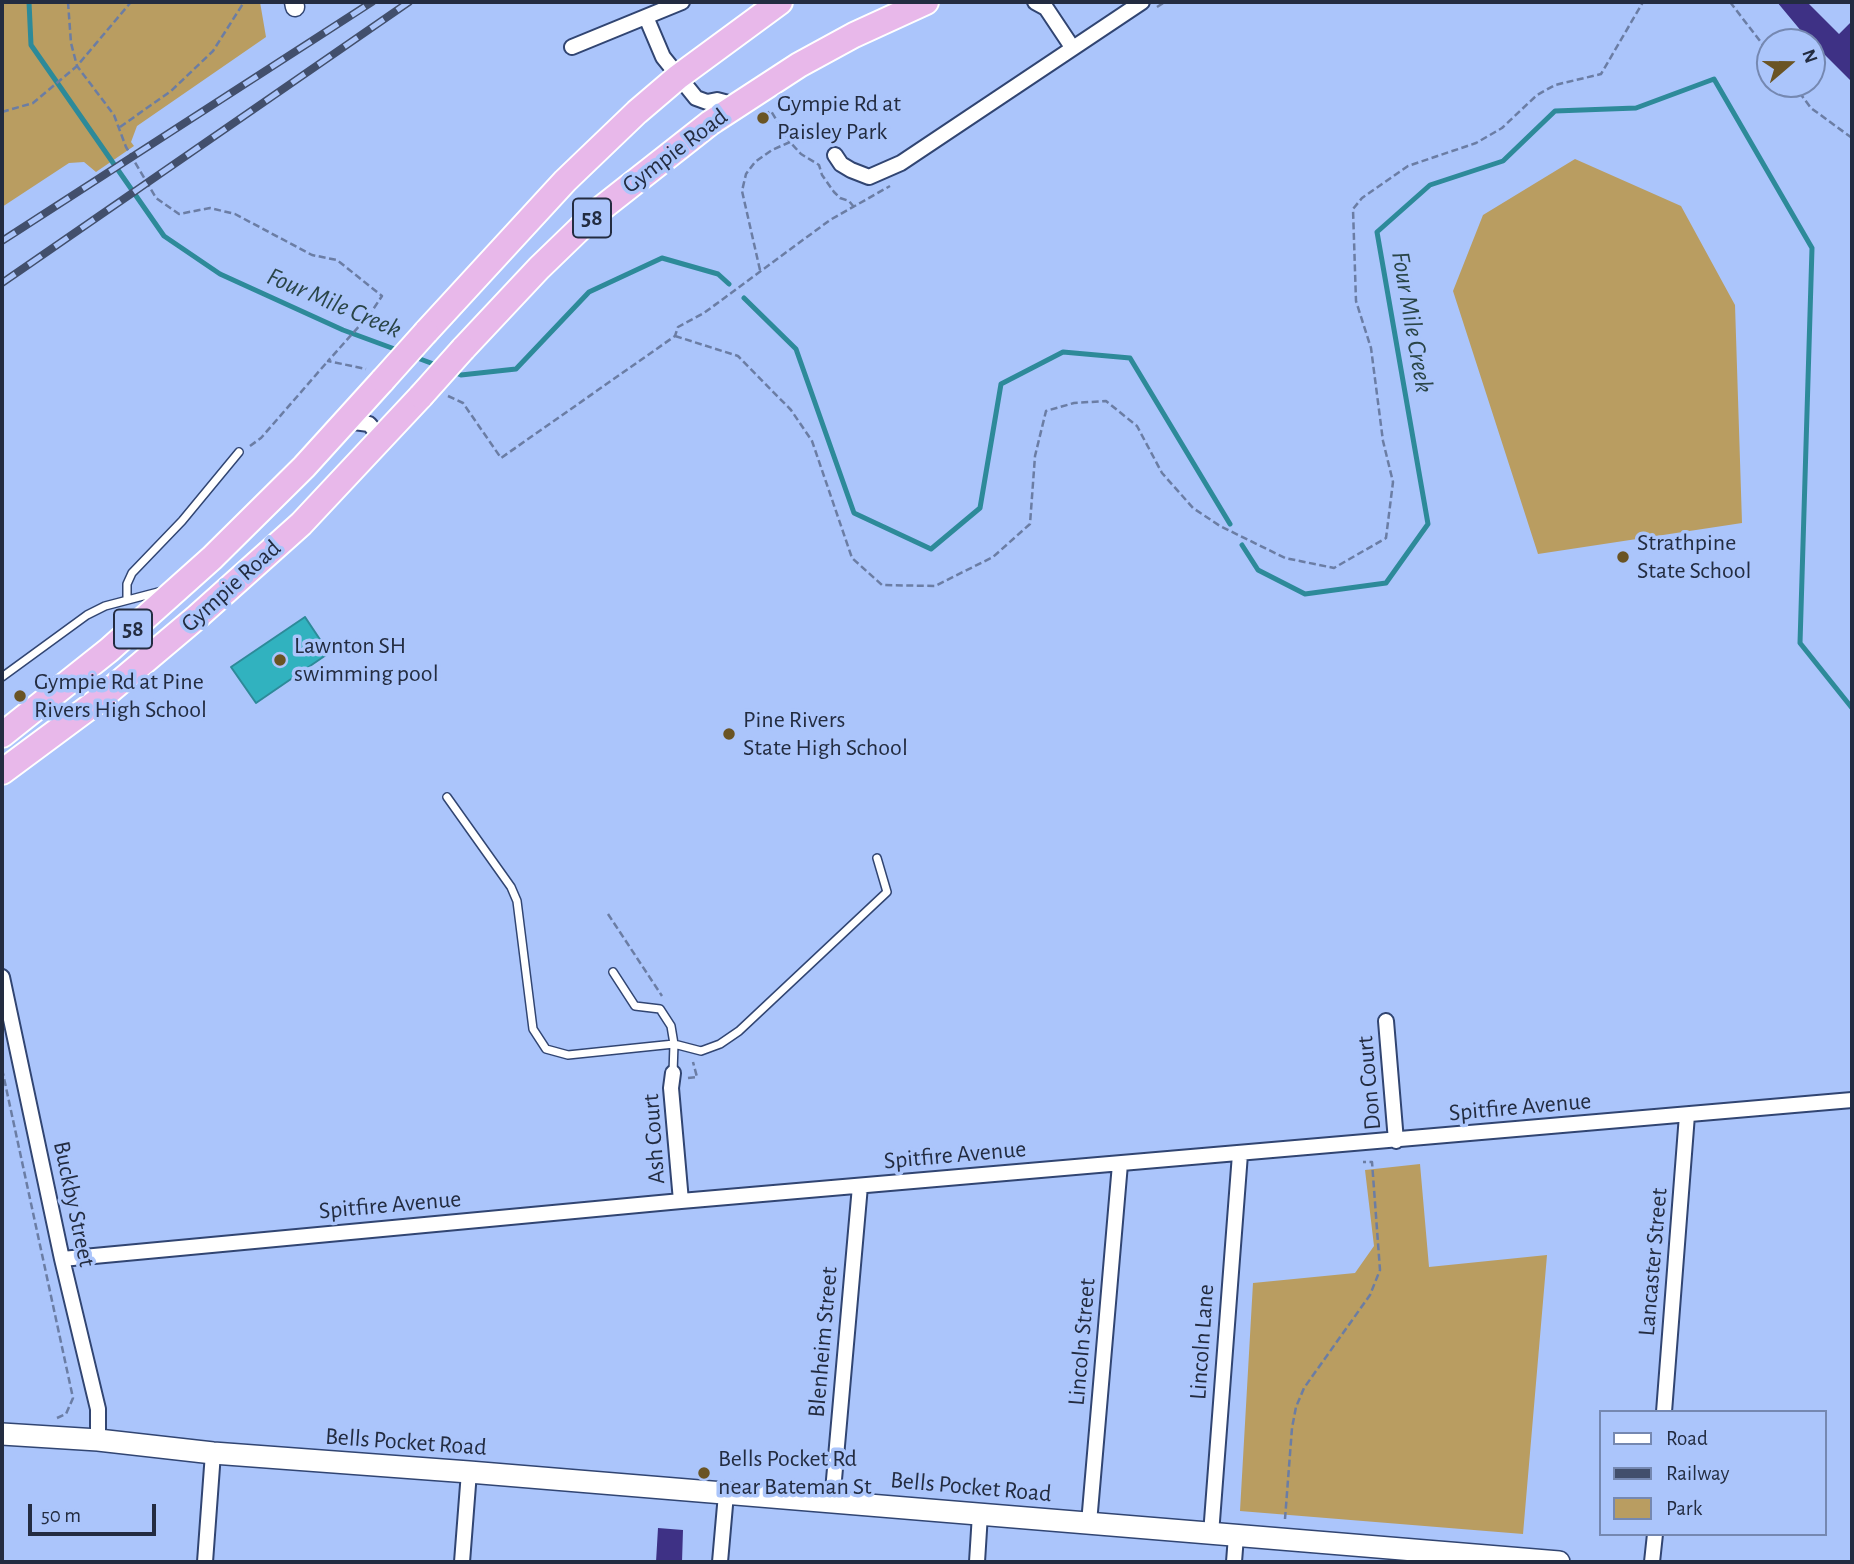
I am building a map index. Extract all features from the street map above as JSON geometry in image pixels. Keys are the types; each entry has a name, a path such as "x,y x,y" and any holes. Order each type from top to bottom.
{"highway":[{"name":"Gympie Road","path":"2,735 109,650 258,514 346,421 375,375 426,332 565,181 637,112 678,77 780,2"},
{"name":"Gympie Road","path":"2,772 95,703 197,618 301,524 382,439 430,395 463,349 539,268 598,211 657,163 747,112 832,47 926,2"}],"main road":[{"name":"Bells Pocket Road","path":"2,1434 98,1440 213,1454 469,1472 1089,1523 1486,1559 1559,1562"}],"street":[{"path":"572,47 682,2"},
{"path":"835,155 841,164 859,175 869,177 880,174 901,163 1142,2"},
{"path":"1042,4 1072,47"},
{"name":"Gympie Road","path":"646,17 659,49 696,98 717,100 747,112"},
{"path":"346,421 369,424 382,439"},
{"name":"Buckby Street","path":"2,977 62,1259 98,1409 98,1440"},
{"name":"Don Court","path":"1386,1021 1396,1141"},
{"name":"Ash Court","path":"673,1073 671,1088 681,1201"},
{"name":"Spitfire Avenue","path":"62,1259 681,1201 1852,1100"},
{"name":"Lancaster Street","path":"1664,1410 1687,1115"},
{"name":"Lincoln Lane","path":"1211,1534 1240,1154"},
{"name":"Lincoln Street","path":"1089,1523 1120,1164"},
{"name":"Blenheim Street","path":"832,1502 860,1186"},
{"path":"205,1562 213,1454"},
{"path":"462,1562 469,1472"},
{"path":"720,1562 726,1494"},
{"path":"977,1562 981,1514"},
{"path":"1234,1562 1236,1536"},
{"path":"1652,1562 1654,1536"}],"lane":[{"path":"127,599 127,584 132,573 182,521 239,453"},
{"name":"Gympie Road","path":"2,677 87,615 127,599 177,590"},
{"path":"447,797 511,887 517,901 533,1029 546,1049 568,1055 674,1044 701,1051 720,1044 739,1031 887,892 877,858"},
{"path":"613,972 635,1006 660,1009 671,1026 674,1044 673,1073"}],"path":[{"path":"68,2 71,43 77,66 114,115 126,146 156,198 179,214 210,208 235,214 312,256 337,260 382,296 370,314 261,438 239,453"},
{"path":"2,112 33,103 77,66 131,2"},
{"path":"119,127 171,91 213,51 244,2"},
{"path":"675,336 738,356 790,410 812,441 852,558 882,585 935,586 993,557 1030,524 1035,456 1045,411 1074,403 1106,401 1138,426 1162,473 1193,508 1220,526 1285,558 1334,568 1386,538 1393,482 1383,441 1371,348 1356,301 1353,209 1362,198 1408,166 1476,142 1502,128 1537,94 1555,85 1601,74 1643,2"},
{"path":"1730,2 1756,36"},
{"path":"1804,98 1811,108 1852,138"},
{"path":"747,112 771,111 790,142 801,154 819,165 822,175 834,192 839,198 849,201 854,208"},
{"path":"760,270 742,191 746,174 755,162 790,142"},
{"path":"430,395 463,403 501,458 675,336 678,327 704,313 830,220"},
{"path":"328,361 375,375"},
{"path":"608,914 661,995"},
{"path":"689,1047 697,1077"},
{"path":"2,1069 74,1398 66,1414 55,1419"},
{"path":"1285,1519 1296,1407 1304,1388 1370,1295 1380,1270 1372,1162 1363,1163"}],"green space":[{"path":"2,2 260,2 266,37 137,126 131,142 134,146 96,172 84,162 69,163 2,207"},
{"path":"1575,159 1681,206 1735,305 1742,523 1538,554 1453,291 1483,215"},
{"path":"1420,1164 1429,1267 1547,1255 1523,1534 1240,1511 1253,1283 1355,1273 1374,1246 1365,1170"}],"shaded area":[{"name":"Lawnton SH swimming pool","path":"305,617 329,653 256,703 231,667"}],"building":[{"path":"1777,2 1807,2 1839,34 1852,21 1852,82 1826,56 1826,28 1799,28"},
{"path":"658,1528 683,1530 682,1562 656,1562"}],"waterway":[{"name":"Four Mile Creek","path":"29,2 31,45 164,236 220,274 343,330 400,351"},
{"name":"Four Mile Creek","path":"1242,545 1258,570 1305,594 1386,583 1428,524 1377,232 1430,185 1503,161 1555,111 1636,108 1714,79 1812,248 1800,643 1852,708"},
{"name":"Four Mile Creek","path":"451,371 461,375 516,369 589,292 662,258 718,274 729,284"},
{"name":"Four Mile Creek","path":"744,298 796,349 854,513 931,549 980,508 1001,384 1063,352 1130,358 1230,524"},
{"name":"Four Mile Creek","path":"412,356 439,366"}],"railway":[{"path":"2,241 372,2"},
{"path":"2,283 409,2"}],"place":[{"name":"Gympie Rd at Paisley Park","path":"763,118"},
{"name":"Strathpine State School","path":"1623,557"},
{"name":"Lawnton SH swimming pool","path":"280,660"},
{"name":"Gympie Rd at Pine Rivers High School","path":"20,696"},
{"name":"Pine Rivers State High School","path":"729,734"},
{"name":"Bells Pocket Rd near Bateman St","path":"704,1473"}]}
